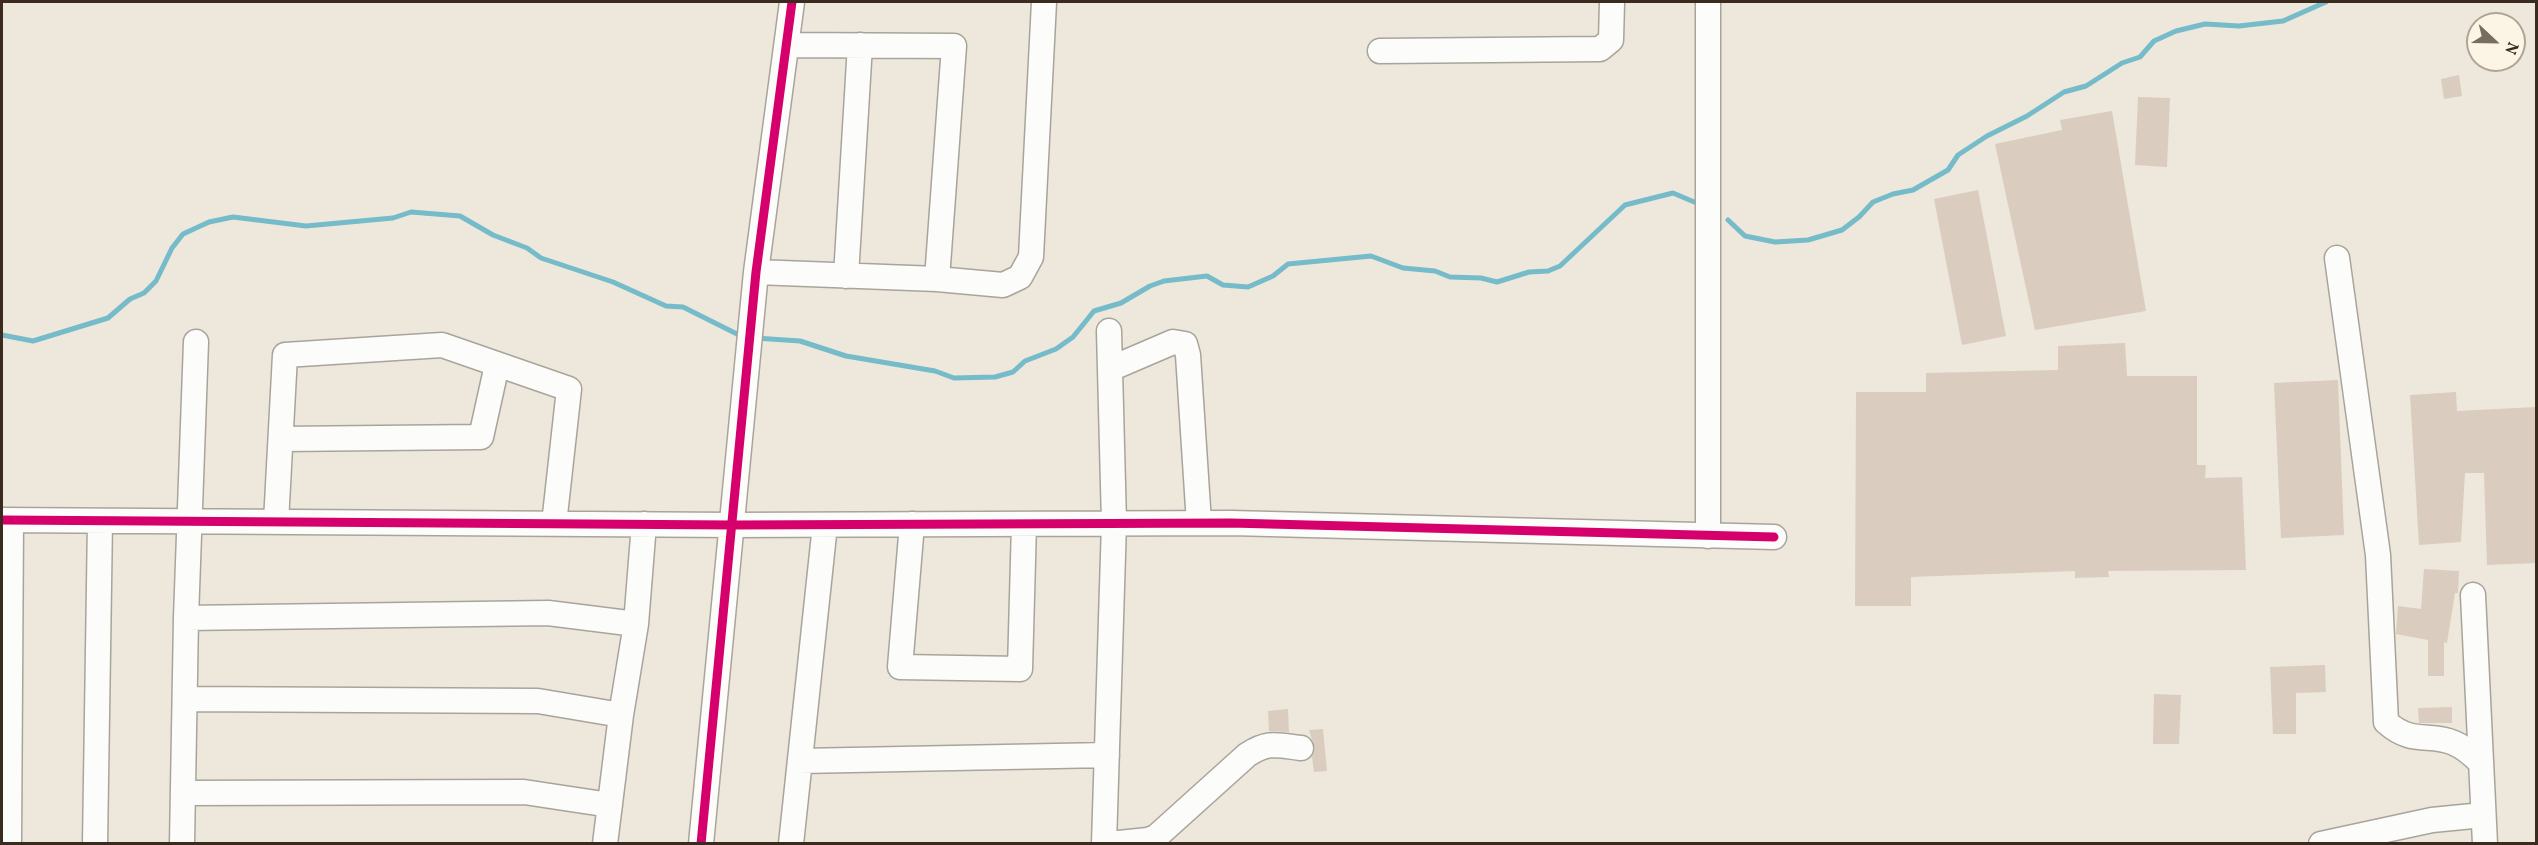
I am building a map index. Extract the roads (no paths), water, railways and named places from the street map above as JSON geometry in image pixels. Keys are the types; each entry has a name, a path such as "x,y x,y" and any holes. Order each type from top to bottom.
{"street":[{"path":"701,843 734,525 756,272 792,2"},
{"path":"756,272 937,279 1003,285 1020,277 1030,257 1044,2"},
{"path":"1380,51 1600,49 1611,40 1612,2"},
{"path":"1708,2 1708,536"},
{"path":"787,45 954,46 937,279"},
{"path":"846,276 860,45"},
{"path":"2337,258 2378,555 2386,722 2397,732 2452,742 2470,752 2481,763"},
{"path":"1104,843 1114,524 1109,331"},
{"path":"182,843 186,618 196,342"},
{"path":"1110,369 1173,342 1185,344 1188,356 1198,523"},
{"path":"276,522 285,355 442,345 569,389 554,524"},
{"path":"281,439 481,437 497,365"},
{"path":"9,843 6,520 734,525 1198,523 1774,537"},
{"path":"95,843 100,521"},
{"path":"605,843 621,715 636,624 644,524"},
{"path":"912,524 900,667 1020,669 1024,524"},
{"path":"791,843 825,525"},
{"path":"2473,595 2485,843"},
{"path":"186,618 548,613 636,624"},
{"path":"185,699 538,701 621,715"},
{"path":"1109,843 1148,840 1156,837 1260,746 1268,744 1301,748"},
{"path":"800,761 1107,755"},
{"path":"183,793 524,792 610,805"},
{"path":"2321,843 2432,820 2483,815"}],"waterway":[{"path":"1728,220 1745,236 1775,242 1808,240 1842,230 1873,202 1893,194 1913,190 1948,170 1958,155 1987,136 2027,116 2064,92 2086,86 2122,63 2140,57 2154,41 2176,31 2205,24 2239,26 2283,21 2326,2"},
{"path":"755,338 800,341 846,356 935,371 954,378 995,377 1013,372 1025,361 1056,349 1073,337 1094,311 1121,303 1150,286 1164,281 1207,276 1223,285 1248,287 1273,276 1288,264 1371,256 1403,268 1435,271 1450,277 1481,278 1497,282 1529,272 1548,271 1560,266 1625,205 1673,193 1699,204"},
{"path":"2,335 33,341 108,318 130,299 144,293 156,281 172,248 183,234 209,222 233,217 306,226 393,218 411,212 460,216 493,235 527,248 541,258 613,282 666,306 683,307 743,337"}]}
